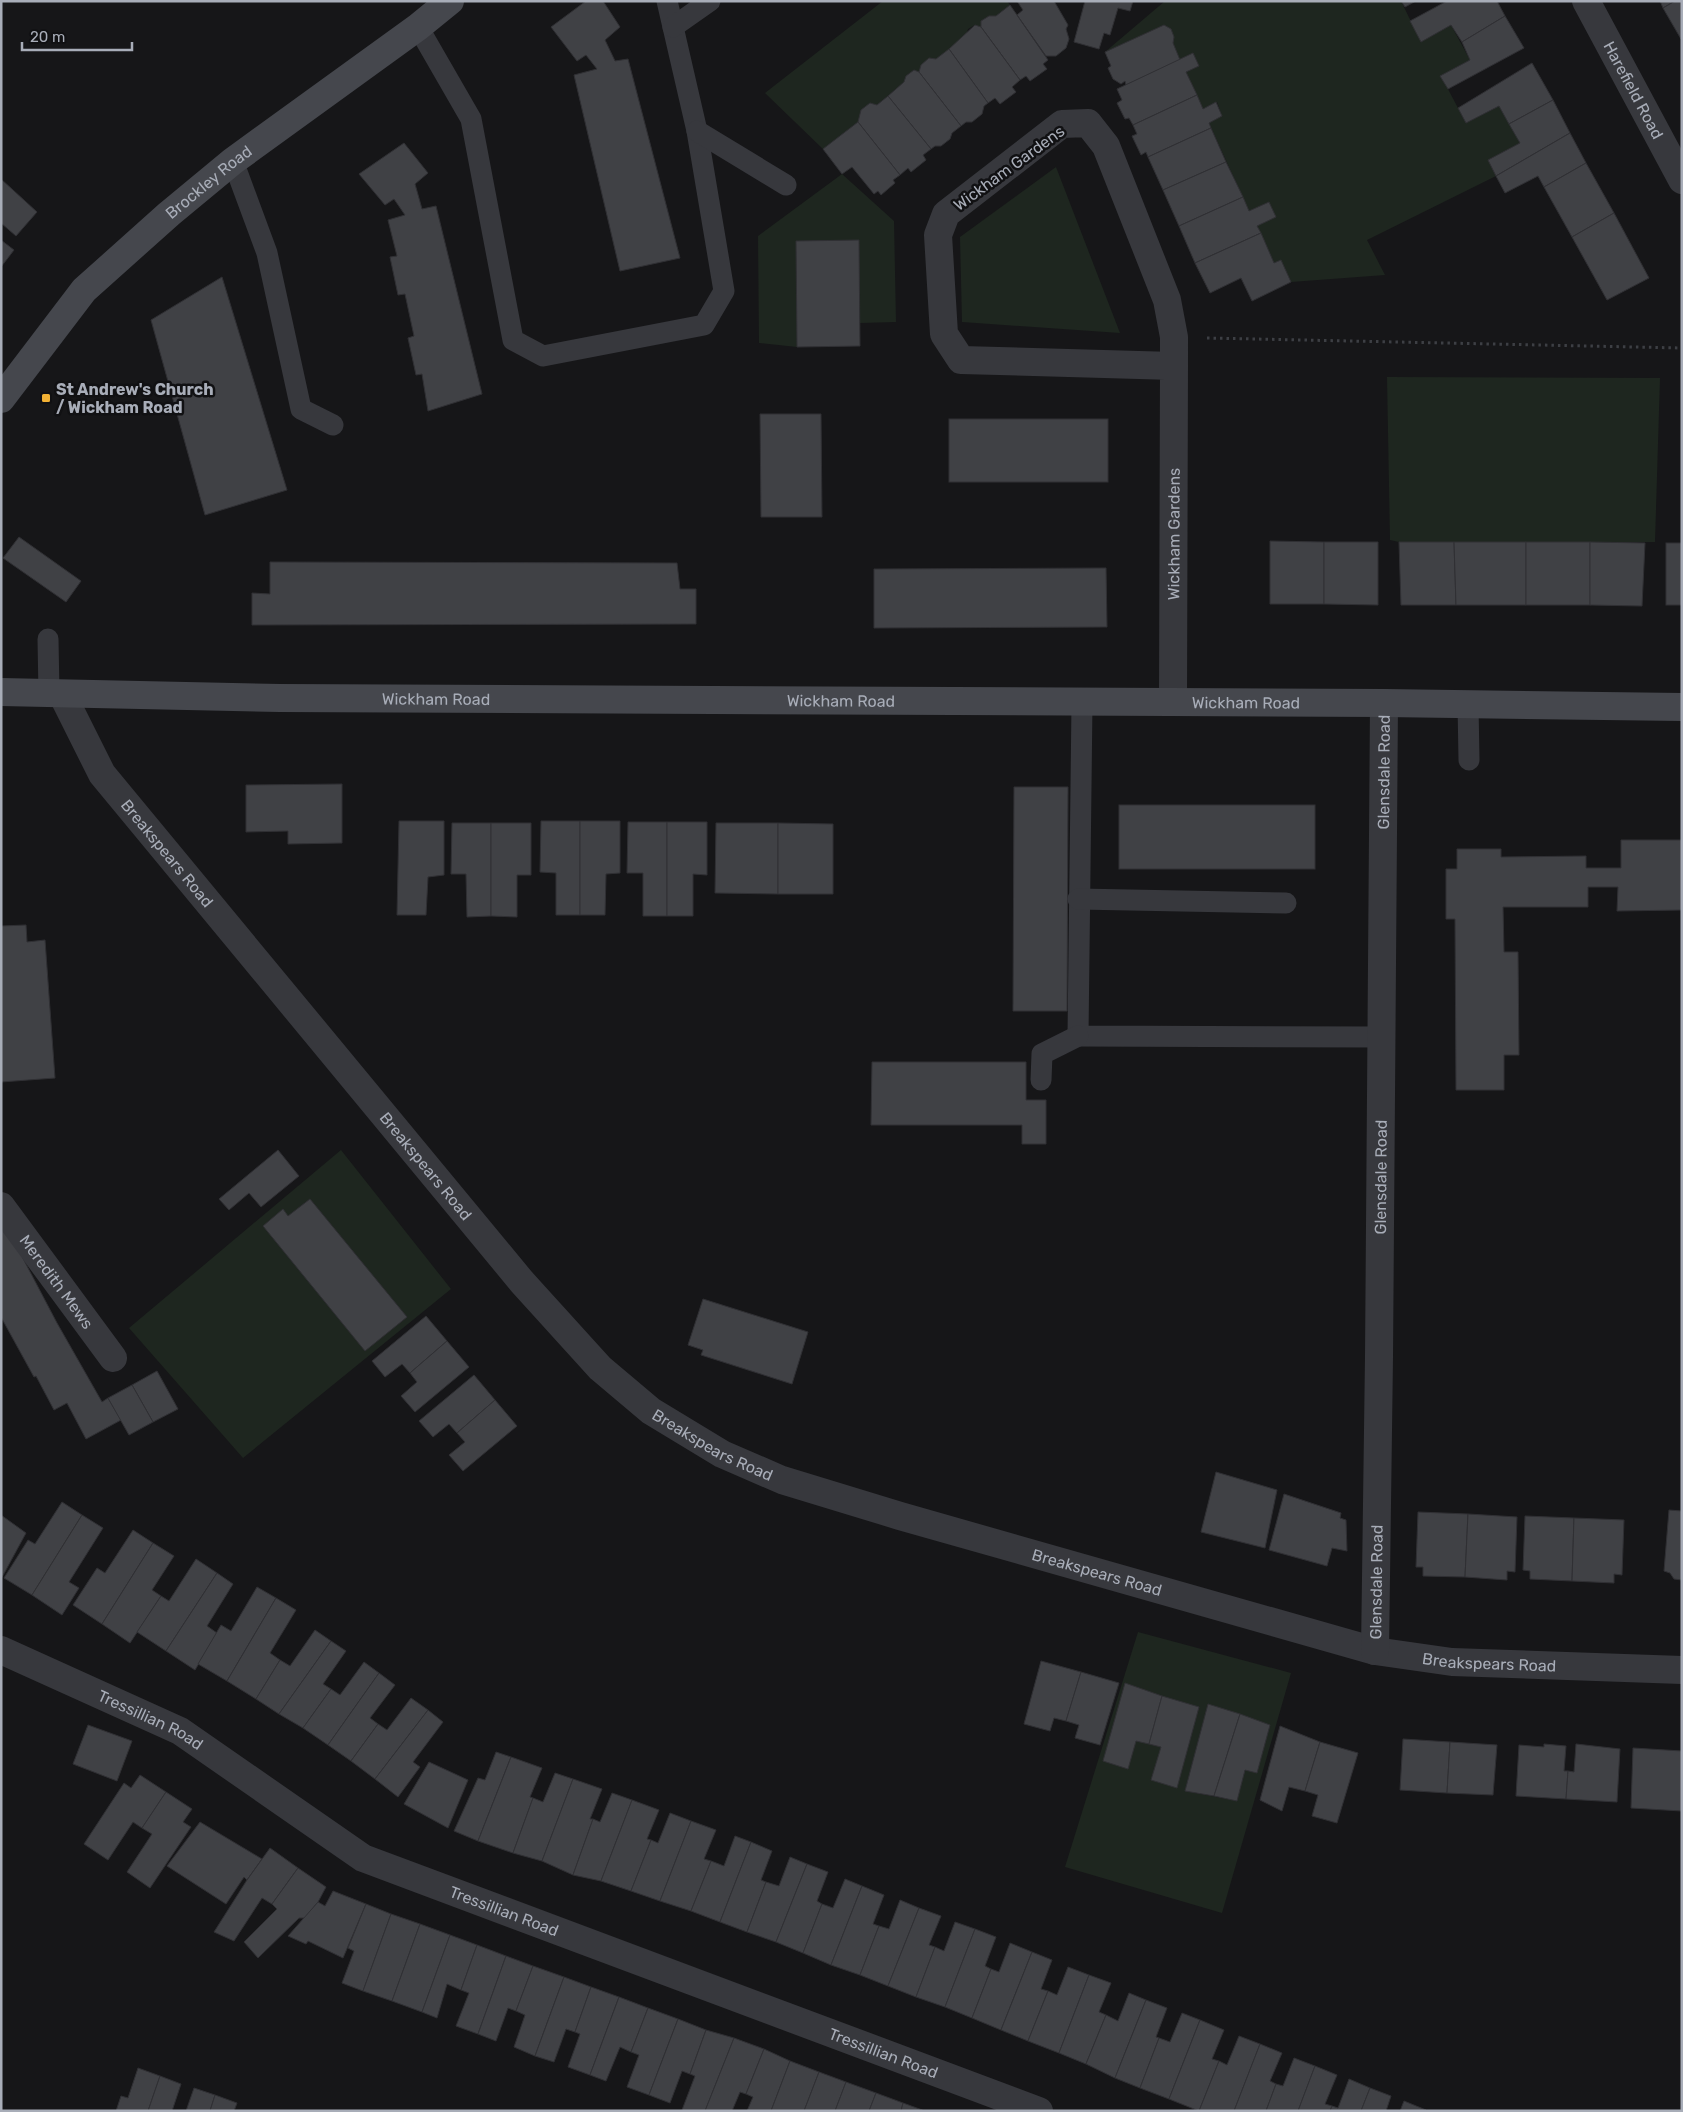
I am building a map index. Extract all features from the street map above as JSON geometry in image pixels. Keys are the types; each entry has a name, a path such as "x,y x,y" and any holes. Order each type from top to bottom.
{"street":[{"name":"Brockley Road","path":"3,391 84,290 169,214 233,161 418,27 450,1"},
{"name":"Harefield Road","path":"1586,1 1682,180"},
{"name":"Wickham Gardens","path":"1173,702 1174,366 1174,337 1167,300 1106,146 1088,123 1062,124 946,214 938,235 944,334 961,360 1174,366"},
{"name":"Wickham Road","path":"1,692 280,698 1384,703 1682,707"},
{"name":"Breakspears Road","path":"56,694 102,774 275,986 522,1282 600,1368 652,1411 722,1454 782,1480 900,1516 1375,1651 1452,1662 1682,1670"},
{"name":"Glensdale Road","path":"1375,1651 1384,703"},
{"name":"Meredith Mews","path":"1,1206 113,1358"},
{"name":"Tressillian Road","path":"1,1650 180,1731 363,1858 1039,2111"}],"lane":[{"path":"418,27 471,119 513,340 543,356 704,325 724,291 696,131 667,1"},
{"path":"673,27 710,1"},
{"path":"696,131 786,185"},
{"path":"233,161 267,254 301,409 333,425"},
{"path":"48,639 56,694"},
{"path":"1078,1036 1078,899 1082,703"},
{"path":"1468,704 1469,760"},
{"path":"1078,899 1286,903"},
{"path":"1041,1080 1042,1054 1078,1036 1381,1037"}],"path":[{"path":"1174,337 1682,348"}],"shaded area":[{"path":"883,1 1007,1 1010,5 996,16 989,16 981,21 981,27 975,25 968,29 955,46 919,72 914,70 906,76 904,82 877,105 870,103 858,122 823,149 765,93"},
{"path":"1165,1 1401,1 1421,42 1451,25 1470,60 1441,76 1466,123 1499,106 1520,143 1488,160 1496,176 1367,240 1385,275 1291,282 1281,261 1274,263 1257,226 1269,202 1249,211 1209,123 1222,116 1217,102 1203,109 1186,72 1199,66 1193,54 1180,60 1173,45 1172,32 1164,25 1105,52"},
{"path":"1056,167 1120,333 962,322 960,237"},
{"path":"842,174 894,221 896,322 860,323 859,240 796,241 797,347 759,343 758,236"},
{"path":"1387,377 1660,378 1655,542 1399,542 1390,540"},
{"path":"341,1150 451,1289 243,1458 129,1328","holes":["310,1199 407,1317 365,1351 263,1226 283,1209 288,1216"]},
{"path":"1138,1632 1291,1673 1222,1913 1065,1867","holes":["1208,1704 1270,1725 1257,1773 1245,1770 1237,1801 1185,1791"]}],"building":[{"path":"586,1 603,1 620,27 605,40 615,61 628,59 680,258 620,271 574,75 597,69 586,55 577,61 551,27"},
{"path":"1017,1 1054,1 1068,25 1066,29 1069,39 1066,48 1056,56 1046,56 1017,15 1023,10"},
{"path":"1085,1 1133,1 1130,11 1118,8 1110,35 1104,33 1099,49 1074,42"},
{"path":"1401,1 1416,1 1405,7"},
{"path":"1447,1 1497,1 1505,16 1462,42 1451,25 1421,42 1410,21"},
{"path":"1660,1 1675,1 1663,8"},
{"path":"1675,1 1682,1 1681,39 1663,8"},
{"path":"1010,5 1048,60 1043,64 1047,69 1030,81 1026,76 1020,80 981,27 981,21 989,16 996,16"},
{"path":"1505,16 1524,48 1448,89 1440,76 1470,60 1462,42"},
{"path":"975,25 981,27 1020,80 1012,87 1016,92 1000,104 995,98 988,103 949,49"},
{"path":"1164,25 1171,29 1174,37 1173,43 1180,60 1126,85 1125,81 1121,84 1113,79 1108,68 1111,66 1105,52"},
{"path":"949,49 988,103 984,106 982,114 972,122 966,122 961,126 919,72 921,65 929,58 936,59"},
{"path":"1193,53 1199,66 1186,72 1197,95 1133,125 1129,118 1125,119 1117,103 1122,100 1117,89"},
{"path":"1532,63 1553,100 1509,124 1499,106 1466,123 1458,108"},
{"path":"914,70 919,72 961,126 941,146 935,146 931,149 888,96"},
{"path":"1197,95 1203,109 1216,102 1222,116 1209,123 1211,128 1148,157 1146,152 1141,155 1132,136 1137,134 1133,125"},
{"path":"888,96 931,149 923,155 926,160 911,172 908,168 900,175 858,122 861,110 870,103 877,105"},
{"path":"1553,100 1570,133 1496,176 1488,160 1520,143 1509,124"},
{"path":"858,122 900,175 893,180 895,183 881,195 878,191 874,194 852,167 842,174 823,149"},
{"path":"1211,128 1226,162 1163,190 1148,157"},
{"path":"1570,133 1586,163 1544,187 1538,176 1505,193 1496,176"},
{"path":"404,143 428,173 415,184 422,209 436,206 482,394 428,411 422,374 416,375 408,338 414,336 405,294 398,295 390,257 397,256 388,220 405,215 394,199 385,205 359,174"},
{"path":"1226,162 1243,197 1179,226 1163,190"},
{"path":"1586,163 1614,213 1572,237 1544,187"},
{"path":"1,179 37,212 16,236 1,223"},
{"path":"1243,197 1249,211 1269,202 1276,217 1257,226 1261,233 1195,263 1179,226"},
{"path":"1614,213 1649,278 1607,300 1572,237"},
{"path":"1261,233 1274,263 1281,260 1291,282 1252,301 1241,278 1210,293 1195,263"},
{"path":"1,240 14,250 1,267"},
{"path":"859,240 860,346 797,347 796,241"},
{"path":"222,277 287,490 205,515 151,320"},
{"path":"760,414 821,414 822,517 761,517"},
{"path":"949,419 1108,419 1108,482 949,482"},
{"path":"19,537 81,581 66,602 3,558"},
{"path":"1270,541 1324,542 1324,604 1270,604"},
{"path":"1324,542 1378,542 1378,605 1324,604"},
{"path":"1399,542 1454,542 1456,605 1401,605"},
{"path":"1454,542 1526,542 1526,605 1456,605"},
{"path":"1526,542 1590,542 1590,605 1526,605"},
{"path":"1590,542 1645,543 1642,606 1590,605"},
{"path":"1666,543 1682,543 1682,605 1666,605"},
{"path":"270,562 677,563 680,589 696,589 696,624 252,625 252,593 270,594"},
{"path":"1106,568 1107,627 874,628 874,569"},
{"path":"342,784 342,843 288,844 288,831 246,832 246,785"},
{"path":"1014,787 1068,787 1067,1011 1013,1011"},
{"path":"1119,805 1315,805 1315,869 1119,869"},
{"path":"399,821 444,821 444,875 428,877 426,915 397,915"},
{"path":"541,821 580,821 580,915 556,915 556,873 540,872"},
{"path":"580,821 620,821 620,873 606,874 605,915 580,915"},
{"path":"628,822 667,822 667,916 643,916 643,873 627,873"},
{"path":"667,822 707,822 707,875 693,874 693,916 667,916"},
{"path":"452,823 491,823 491,916 467,917 466,874 451,874"},
{"path":"491,823 531,823 531,875 517,875 517,917 491,916"},
{"path":"716,823 778,823 778,894 715,893"},
{"path":"778,823 833,824 833,894 778,894"},
{"path":"1621,840 1682,840 1682,910 1617,911 1618,887 1588,887 1588,907 1503,907 1504,952 1518,952 1519,1055 1504,1055 1504,1090 1456,1090 1455,919 1446,919 1446,869 1457,869 1457,849 1501,849 1501,857 1586,856 1586,868 1621,868"},
{"path":"26,925 27,942 45,940 55,1078 1,1082 1,926"},
{"path":"872,1062 1026,1062 1026,1100 1046,1100 1046,1144 1022,1144 1022,1125 871,1125"},
{"path":"278,1150 299,1176 261,1207 249,1193 229,1210 219,1199"},
{"path":"310,1199 407,1317 365,1351 263,1226 283,1209 288,1216"},
{"path":"7,1228 57,1323 102,1402 108,1398 121,1420 86,1439 67,1403 54,1410 1,1317 1,1231"},
{"path":"703,1299 808,1332 792,1384 701,1355 703,1350 688,1345"},
{"path":"426,1316 447,1341 410,1373 402,1364 385,1377 372,1361"},
{"path":"447,1341 469,1367 415,1412 401,1396 417,1382 410,1373"},
{"path":"157,1371 178,1409 153,1422 132,1385"},
{"path":"474,1375 495,1400 457,1433 449,1424 433,1437 419,1421"},
{"path":"132,1385 153,1422 129,1435 108,1398"},
{"path":"495,1400 517,1426 463,1471 449,1455 465,1442 457,1433"},
{"path":"1216,1472 1277,1490 1265,1548 1201,1532"},
{"path":"1284,1494 1341,1513 1340,1518 1346,1520 1347,1551 1332,1548 1327,1566 1269,1550"},
{"path":"62,1502 82,1515 32,1595 4,1578 28,1540 35,1544"},
{"path":"1669,1510 1682,1511 1682,1580 1674,1579 1670,1573 1664,1571"},
{"path":"1418,1512 1468,1514 1465,1577 1423,1576 1423,1567 1416,1567"},
{"path":"1468,1514 1517,1517 1515,1572 1507,1571 1507,1580 1465,1577"},
{"path":"1,1515 26,1533 1,1579"},
{"path":"82,1515 103,1528 69,1582 79,1588 62,1615 32,1595"},
{"path":"1525,1516 1574,1518 1572,1581 1530,1579 1530,1571 1523,1570"},
{"path":"1574,1518 1624,1520 1622,1575 1614,1574 1614,1583 1572,1581"},
{"path":"133,1530 153,1543 102,1624 73,1605 97,1568 105,1573"},
{"path":"153,1543 174,1556 152,1590 161,1596 130,1643 102,1624"},
{"path":"196,1559 217,1573 166,1651 137,1632 161,1596 169,1601"},
{"path":"217,1573 233,1584 207,1626 217,1633 195,1670 166,1651"},
{"path":"257,1587 276,1598 227,1681 198,1664 221,1625 231,1631"},
{"path":"276,1598 296,1610 270,1653 280,1660 256,1699 227,1681"},
{"path":"315,1630 331,1641 279,1714 256,1699 280,1660 290,1666"},
{"path":"331,1641 346,1651 323,1684 331,1689 303,1728 279,1714"},
{"path":"1041,1661 1081,1672 1066,1721 1054,1718 1050,1731 1024,1724"},
{"path":"364,1662 379,1673 328,1745 303,1728 331,1689 340,1695"},
{"path":"1081,1672 1119,1683 1100,1745 1075,1738 1079,1725 1066,1721"},
{"path":"379,1673 395,1685 370,1718 378,1724 351,1761 328,1745"},
{"path":"1125,1683 1162,1696 1149,1744 1136,1741 1128,1769 1103,1761"},
{"path":"1162,1696 1199,1707 1177,1788 1151,1780 1161,1747 1149,1744"},
{"path":"411,1698 428,1710 375,1779 351,1761 378,1724 387,1730"},
{"path":"1208,1704 1240,1714 1214,1796 1185,1791"},
{"path":"428,1710 443,1722 413,1762 420,1767 398,1797 375,1779"},
{"path":"1240,1714 1270,1725 1257,1773 1245,1770 1237,1801 1214,1796"},
{"path":"88,1725 132,1741 117,1781 73,1764"},
{"path":"1280,1726 1320,1742 1305,1791 1289,1787 1282,1811 1260,1800"},
{"path":"1403,1739 1450,1742 1447,1793 1400,1790"},
{"path":"1320,1742 1358,1753 1337,1823 1312,1816 1318,1795 1305,1791"},
{"path":"1450,1742 1497,1745 1493,1795 1447,1793"},
{"path":"1544,1744 1566,1746 1564,1771 1568,1771 1566,1799 1516,1796 1519,1745 1544,1747"},
{"path":"1576,1744 1620,1749 1617,1802 1566,1799 1568,1771 1574,1772"},
{"path":"1633,1748 1682,1751 1682,1811 1631,1808"},
{"path":"496,1752 511,1757 478,1841 454,1831 478,1778 485,1780"},
{"path":"511,1757 542,1768 530,1797 533,1798 513,1853 478,1841"},
{"path":"429,1762 468,1780 448,1828 404,1804"},
{"path":"555,1773 573,1779 542,1861 513,1853 533,1798 543,1802"},
{"path":"140,1775 166,1792 142,1828 133,1822 108,1860 84,1844 124,1783 131,1788"},
{"path":"573,1779 602,1789 590,1819 593,1819 573,1875 542,1861"},
{"path":"166,1792 192,1809 183,1822 191,1827 150,1888 127,1872 152,1834 142,1828"},
{"path":"612,1793 632,1800 601,1881 573,1875 593,1819 600,1822"},
{"path":"632,1800 659,1810 647,1839 651,1840 631,1891 601,1881"},
{"path":"670,1813 691,1821 660,1901 631,1891 651,1840 658,1843"},
{"path":"691,1821 716,1830 704,1859 711,1861 691,1911 660,1901"},
{"path":"200,1822 262,1859 247,1880 244,1877 226,1904 167,1866"},
{"path":"735,1836 751,1842 720,1922 691,1911 711,1861 724,1866"},
{"path":"751,1842 772,1851 761,1880 766,1882 747,1932 720,1922"},
{"path":"270,1848 298,1868 272,1904 262,1898 234,1941 214,1932 247,1880"},
{"path":"790,1857 807,1864 776,1942 747,1932 766,1882 779,1886"},
{"path":"807,1864 828,1872 817,1901 822,1904 803,1953 776,1942"},
{"path":"298,1868 326,1887 318,1902 305,1918 299,1918 258,1958 244,1942 277,1909 272,1904"},
{"path":"845,1879 862,1886 831,1965 803,1953 822,1904 833,1908"},
{"path":"862,1886 884,1895 873,1924 879,1926 860,1975 831,1965"},
{"path":"333,1891 366,1904 343,1958 308,1941 306,1944 288,1936 318,1902 325,1906"},
{"path":"900,1900 919,1908 888,1986 860,1975 879,1926 889,1929"},
{"path":"366,1904 391,1914 363,1991 342,1983 354,1951 348,1948"},
{"path":"919,1908 941,1916 929,1945 935,1947 916,1997 888,1986"},
{"path":"391,1914 420,1924 392,2001 363,1991"},
{"path":"955,1922 975,1929 945,2007 916,1997 935,1947 944,1951"},
{"path":"420,1924 450,1935 422,2012 392,2001"},
{"path":"975,1929 996,1937 985,1966 991,1969 972,2018 945,2007"},
{"path":"450,1935 477,1945 461,1990 447,1984 437,2018 422,2012"},
{"path":"1010,1943 1032,1952 1001,2030 972,2018 991,1969 999,1972"},
{"path":"477,1945 506,1956 478,2034 456,2026 469,1993 461,1990"},
{"path":"1032,1952 1052,1960 1041,1989 1048,1991 1028,2041 1001,2030"},
{"path":"506,1956 533,1966 516,2011 508,2008 496,2041 478,2034"},
{"path":"533,1966 564,1977 535,2056 514,2047 525,2015 516,2011"},
{"path":"1068,1967 1089,1975 1059,2053 1028,2041 1048,1991 1057,1995"},
{"path":"1089,1975 1111,1983 1099,2012 1106,2015 1086,2064 1059,2053"},
{"path":"564,1977 591,1987 575,2032 566,2029 554,2062 535,2056"},
{"path":"591,1987 619,1997 590,2075 568,2067 580,2034 575,2032"},
{"path":"1129,1993 1146,2000 1115,2078 1086,2064 1106,2015 1118,2021"},
{"path":"619,1997 648,2008 631,2052 620,2047 606,2081 590,2075"},
{"path":"1146,2000 1167,2008 1156,2037 1159,2038 1140,2088 1115,2078"},
{"path":"648,2008 678,2019 649,2095 627,2087 639,2055 631,2052"},
{"path":"1182,2013 1200,2020 1169,2099 1140,2088 1159,2038 1170,2042"},
{"path":"678,2019 706,2030 690,2074 682,2071 670,2103 649,2095"},
{"path":"1200,2020 1224,2030 1212,2059 1219,2061 1199,2111 1169,2099"},
{"path":"706,2030 734,2038 705,2111 685,2111 682,2110 695,2076 690,2074"},
{"path":"1239,2036 1260,2044 1234,2111 1199,2111 1219,2061 1227,2065"},
{"path":"734,2038 764,2049 746,2094 740,2092 732,2111 705,2111"},
{"path":"1260,2044 1282,2053 1270,2081 1276,2084 1266,2111 1234,2111"},
{"path":"764,2049 790,2061 771,2111 747,2111 753,2097 746,2094"},
{"path":"1294,2058 1315,2066 1298,2111 1266,2111 1276,2084 1283,2086"},
{"path":"790,2061 819,2072 804,2111 771,2111"},
{"path":"1315,2066 1337,2075 1325,2104 1332,2106 1330,2111 1298,2111"},
{"path":"138,2068 160,2076 148,2111 116,2111 121,2096 128,2098"},
{"path":"819,2072 846,2082 835,2111 804,2111"},
{"path":"160,2076 181,2084 172,2111 148,2111"},
{"path":"1349,2079 1370,2088 1361,2111 1330,2111 1332,2106 1338,2108"},
{"path":"846,2082 876,2093 869,2111 835,2111"},
{"path":"194,2088 215,2095 210,2111 186,2111"},
{"path":"1370,2088 1391,2096 1386,2111 1361,2111"},
{"path":"876,2093 903,2103 901,2111 869,2111"},
{"path":"215,2095 237,2103 234,2111 210,2111"},
{"path":"1404,2101 1426,2110 1400,2111"},
{"path":"903,2103 925,2111 901,2111"}],"place":[{"name":"St Andrew's Church / Wickham Road","path":"46,398"}]}
